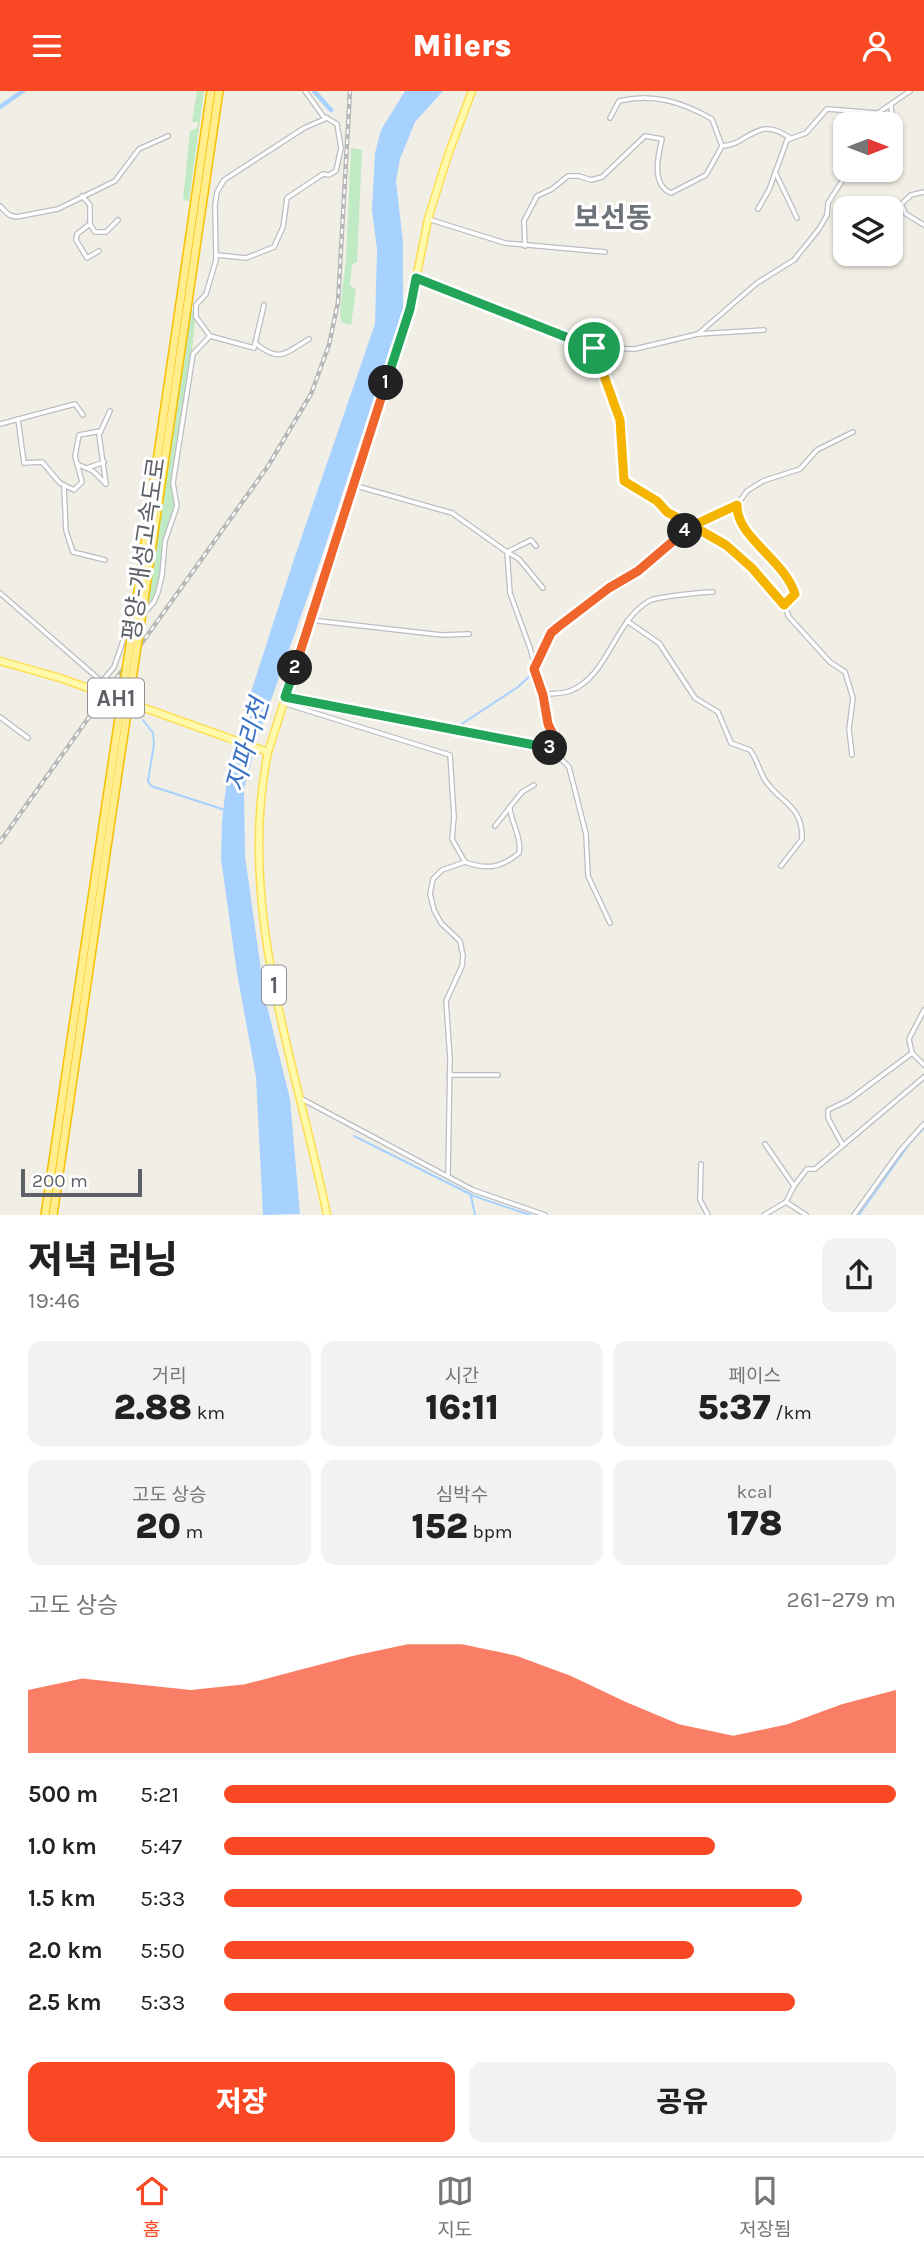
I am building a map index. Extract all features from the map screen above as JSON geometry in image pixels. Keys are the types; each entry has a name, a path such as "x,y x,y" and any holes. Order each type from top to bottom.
{"highway":[{"name":"평양-개성고속도로","path":"142,592 211,91"},
{"name":"평양-개성고속도로","path":"46,1215 219,91"},
{"name":"평양-개성고속도로","path":"53,1215 105,839"}],"main road":[{"name":"1","path":"327,1215 286,1045 260,892 259,792 284,700 410,309 428,219 447,155 472,91"},
{"name":"AH1","path":"0,660 95,690 268,752"}],"street":[{"path":"216,255 246,258 274,247 283,227 288,198 323,174 329,175 336,171 341,148 340,136 334,121 327,118 306,91"},
{"path":"880,112 910,91"},
{"path":"525,246 524,221 537,196 568,176 591,180 602,177 645,136 662,139 657,159 659,181 664,190 671,193 706,175 722,146 712,119 672,100 639,98 619,101 610,118"},
{"path":"891,106 892,112"},
{"path":"758,209 775,172 783,146 790,138 806,133 827,109 865,112"},
{"path":"264,305 254,348 210,336 199,323 195,310 207,290 216,255 217,192 224,180 304,128 327,118"},
{"path":"722,146 734,144 748,134 761,130 778,131 790,138"},
{"path":"0,207 9,215 28,216 58,209 115,181 139,149 168,136"},
{"path":"775,172 797,218"},
{"path":"698,334 746,292 794,260 819,229 827,215 828,203 841,182"},
{"path":"903,202 911,195 924,192"},
{"path":"82,196 90,205 90,224 100,234 118,220"},
{"path":"903,208 905,213 924,225"},
{"path":"428,219 505,243 605,252"},
{"path":"90,224 77,234 76,240 87,257 99,251"},
{"path":"416,278 594,348 635,349 698,334 764,330"},
{"path":"95,690 114,667 120,645 128,631 153,602 158,592 163,575 165,541 177,506 173,483 193,354 210,336"},
{"path":"255,343 271,354 281,356 309,339"},
{"path":"594,348 620,420 624,481 657,501 667,512 726,545 752,568 784,605 789,617 848,678 853,698 849,729 852,755"},
{"path":"0,424 75,404 83,415"},
{"path":"77,464 87,468 106,484 99,438 110,411"},
{"path":"18,419 24,463 42,462 64,485 74,490 82,485 75,456 79,435 101,431"},
{"path":"535,671 551,633 609,588 638,571 692,526 737,505 747,491 763,481 800,469 817,450 853,432"},
{"path":"87,468 104,462"},
{"path":"64,485 66,531 73,552 105,560"},
{"path":"354,485 452,513 519,559 543,588"},
{"path":"737,505 745,530 779,564 794,590 795,594 784,605"},
{"path":"507,552 531,540 537,546"},
{"path":"507,552 510,593 530,648 548,724 558,745 558,756 569,768 586,834 588,876 610,923"},
{"path":"543,695 572,690 582,684 602,663 610,645 642,605 656,597 674,598 713,592"},
{"path":"0,593 101,681"},
{"path":"310,620 442,635 469,634"},
{"path":"627,621 659,643 695,698 718,712 731,743 750,750 767,783 796,812 802,840 782,866"},
{"path":"284,700 557,750"},
{"path":"284,700 450,754 454,817 452,839 466,862"},
{"path":"0,717 27,738"},
{"path":"495,826 522,792 534,785"},
{"path":"448,1175 450,1033 446,1001 462,965 463,948 460,941 441,923 430,894 433,879 442,870 466,862 490,868 505,864 519,853 519,840 512,824 510,809"},
{"path":"924,1010 909,1039 912,1053 924,1065"},
{"path":"842,1145 826,1113 828,1110 849,1100 912,1053"},
{"path":"449,1075 498,1075"},
{"path":"764,1215 786,1202 807,1169 815,1168 924,1077"},
{"path":"300,1098 494,1199 545,1215"},
{"path":"854,1215 900,1151 924,1124"},
{"path":"765,1144 794,1186"},
{"path":"701,1164 700,1200 708,1215"},
{"path":"786,1202 806,1215"}],"green space":[{"path":"197,91 204,91 189,201 183,200 190,131 197,128 198,122 192,122"},
{"path":"351,148 362,150 357,262 352,264 350,285 356,290 351,325 341,322 340,311 346,259"},
{"path":"189,309 192,309 195,321 173,477 175,508 163,544 162,572 152,601 148,604"}],"water":[{"name":"지파리천","path":"405,91 443,91 415,122 400,159 396,181 403,243 403,309 319,565 259,734 244,789 245,856 265,998 290,1099 300,1214 263,1215 256,1077 237,973 221,859 229,760 294,559 375,324 377,249 372,210 375,153 381,130"}],"waterway":[{"path":"0,107 23,91"},
{"path":"314,91 331,110"},
{"path":"625,581 693,528 733,509"},
{"path":"538,668 556,633 609,593"},
{"path":"457,727 518,687 534,672"},
{"path":"292,694 555,746"},
{"path":"143,720 153,733 154,744 148,781 151,786 225,810"},
{"path":"859,1215 910,1143 924,1128"},
{"path":"354,1136 474,1196 530,1215"},
{"path":"471,1196 475,1215"}],"railway":[{"path":"0,842 268,466 311,394 329,345 338,302 350,91"}],"district":[{"name":"보선동","path":"613,217"}],"route":[{"path":"594,348 416,278 410,309 285,697 557,750 558,745 548,724 543,695 534,669 543,655 551,633 609,588 638,571 692,526 737,505 745,530 779,564 795,594 784,605 752,568 726,545 704,533 692,526 683,520 667,512 657,501 624,481 620,420 594,348"}]}
